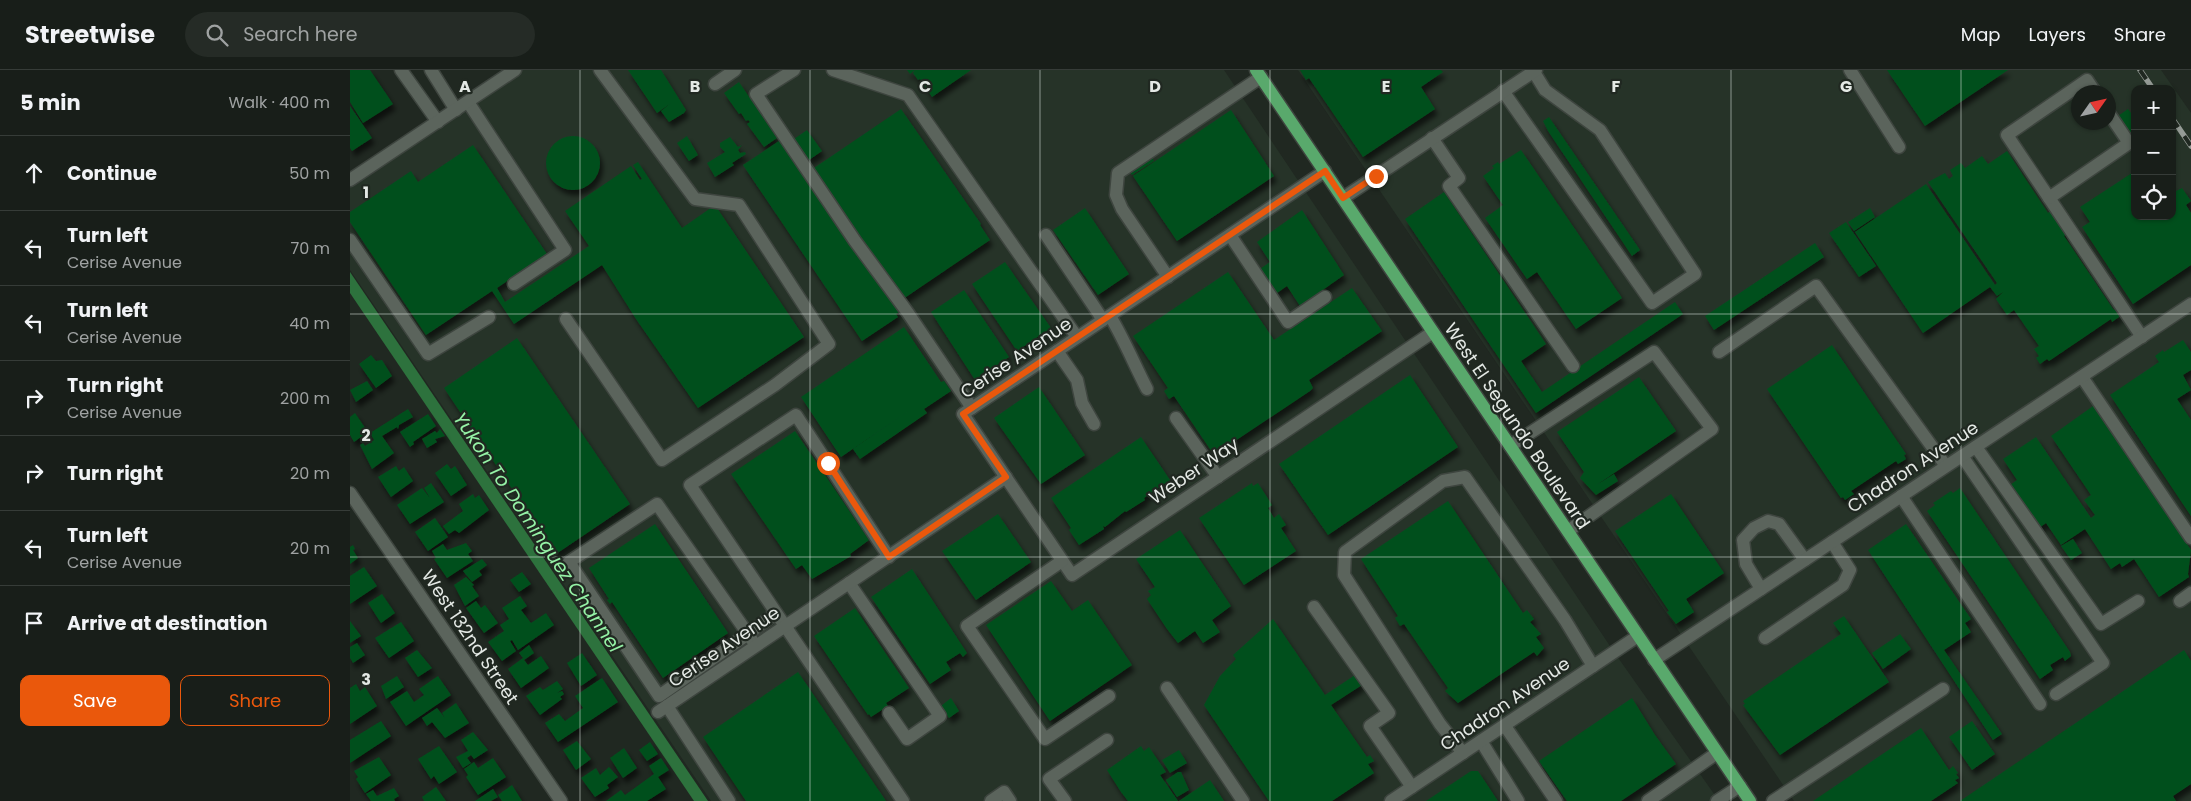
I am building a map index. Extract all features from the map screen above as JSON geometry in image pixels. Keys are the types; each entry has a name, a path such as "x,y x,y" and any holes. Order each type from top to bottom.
{"main road":[{"name":"West El Segundo Boulevard","path":"1258,74 1750,801"}],"street":[{"path":"401,70 438,122"},
{"path":"431,70 456,110"},
{"path":"566,319 662,460 775,385 829,344 739,205 695,199 600,70"},
{"path":"714,84 735,70"},
{"path":"794,70 756,94 767,106 855,241 908,313 972,408"},
{"path":"833,70 908,95 1077,338"},
{"path":"1850,70 1899,147"},
{"path":"350,180 512,71"},
{"path":"1343,198 1503,91 1535,71 1545,90 1600,130 1695,274 1652,303 1503,91"},
{"path":"1168,277 1122,209 1116,195 1118,174 1258,74"},
{"path":"2080,85 2087,80 2090,85"},
{"path":"2071,91 2007,135 2142,337"},
{"path":"468,102 565,250 514,284"},
{"path":"2049,198 2129,144 2116,124"},
{"path":"1432,138 1459,178 1449,186 1573,366"},
{"name":"Cerise Avenue","path":"729,801 663,709 1006,477 963,414 1325,171"},
{"path":"1046,234 1106,318 1124,338 1132,361 1147,389"},
{"path":"1230,235 1288,322 1325,297"},
{"path":"350,240 428,354 489,317"},
{"path":"1719,352 1816,286 1946,466"},
{"name":"Chadron Avenue","path":"1654,660 2191,304"},
{"name":"Weber Way","path":"1062,561 1072,574 1433,332"},
{"path":"1057,351 1076,380 1082,404 1094,424"},
{"path":"1510,446 1654,352 1712,429 1568,531"},
{"path":"2082,377 2191,538"},
{"path":"889,557 796,415 690,485 903,801"},
{"path":"1176,418 1218,476"},
{"path":"1976,447 2102,624 2138,601"},
{"path":"1962,456 2103,663 2056,694"},
{"path":"1006,477 1062,561 967,626 1045,739 1109,696"},
{"path":"1463,753 1440,724 1344,575 1345,552 1443,481 1465,477 1565,620 1593,666"},
{"name":"West 132nd Street","path":"350,493 561,801"},
{"path":"1901,496 2040,704"},
{"path":"757,646 748,634 657,504 569,562 660,696 748,634 776,613"},
{"path":"1761,589 1746,564 1743,540 1754,528 1768,521 1779,524 1805,560"},
{"path":"1765,638 1843,586 1850,570 1832,542"},
{"path":"849,583 940,716 907,740 889,713"},
{"path":"2180,601 2191,594"},
{"path":"1314,607 1389,713 1370,726 1412,788"},
{"name":"Chadron Avenue","path":"1392,801 1638,636"},
{"path":"1167,688 1243,801"},
{"path":"1773,801 1943,688"},
{"path":"1505,726 1556,801"},
{"path":"1065,801 1049,779 1107,740"},
{"path":"1481,741 1518,801"},
{"path":"1648,801 1717,753"},
{"path":"1718,801 1740,786"},
{"path":"991,801 1004,792 1010,801"}],"shaded area":[{"path":"515,70 1224,70 1614,652 1719,801 711,801 350,270 350,180"},
{"path":"1298,70 2161,70 2171,85 2131,85 2131,220 2176,220 2176,92 2191,113 2191,801 1794,801"},
{"path":"350,272 708,801 694,801 350,293"}],"building":[{"path":"350,70 370,70 393,104 363,123 350,102"},
{"path":"628,70 661,70 686,110 684,113 669,122 661,111 671,103 657,113"},
{"path":"907,70 915,70 910,74"},
{"path":"915,70 971,70 932,97 920,79 918,80 913,73"},
{"path":"1300,70 1441,70 1443,72 1421,87 1435,109 1363,157 1309,78 1306,80"},
{"path":"1887,70 2008,70 1925,126"},
{"path":"739,82 777,138 764,147 747,124 750,122 746,121 741,113 739,114 724,93"},
{"path":"350,106 372,138 352,151 350,148"},
{"path":"901,109 981,224 990,240 903,299 814,168"},
{"path":"2128,109 2131,113 2131,136 2118,116"},
{"path":"1231,110 1274,176 1177,241 1133,176"},
{"path":"1549,117 1640,250 1632,256 1548,131 1543,121"},
{"path":"807,130 822,151 809,160 794,139"},
{"path":"573,136 583,138 592,144 598,153 600,163 598,173 592,182 583,188 573,190 563,188 554,182 548,173 546,163 548,153 554,144 563,138"},
{"path":"687,136 698,155 689,161 677,143"},
{"path":"730,137 738,147 742,145 738,150 740,153 745,152 746,154 732,163 734,165 715,177 707,163 725,152 720,147 720,143"},
{"path":"779,141 899,312 896,314 898,317 862,341 743,165"},
{"path":"473,145 547,254 497,288 505,302 589,246 565,211 631,166 640,180 642,179 633,165 638,162 682,228 715,205 804,337 698,408 636,319 602,265 514,324 492,291 426,335 350,222 350,212 411,171 418,182"},
{"path":"1521,150 1622,298 1576,329 1537,272 1527,279 1485,218 1503,205 1483,176 1494,168 1492,166 1498,162 1499,164"},
{"path":"2007,151 2048,213 2052,210 2067,234 2064,236 2113,309 2120,313 2119,317 2112,322 2111,319 2049,361 2047,359 2040,364 2036,358 2039,356 2034,349 2039,346 2014,310 2007,315 1996,299 2003,292 1997,296 1990,287 1923,333 1855,232 1926,184 1995,285 1997,283 1928,182 1945,173 1949,179 1953,176 1950,170 1961,163 1965,168 1982,156 1988,164"},
{"path":"1151,156 1154,161 1132,175 1129,171"},
{"path":"2131,174 2131,220 2176,220 2176,191 2182,188 2191,201 2186,205 2191,213 2191,265 2133,304 2082,227 2090,222 2080,207"},
{"path":"1444,192 1546,344 1521,361 1542,392 1675,302 1683,314 1536,413 1405,219"},
{"path":"1085,208 1129,274 1098,295 1053,230"},
{"path":"1870,208 1875,217 1854,231 1848,222"},
{"path":"1302,210 1344,275 1300,306 1287,286 1277,293 1260,269 1270,262 1257,242"},
{"path":"1846,222 1876,266 1859,277 1829,233"},
{"path":"1815,243 1824,257 1714,330 1705,316"},
{"path":"1005,262 1051,328 1017,351 972,284"},
{"path":"1228,272 1274,340 1352,288 1382,331 1309,380 1313,388 1310,391 1214,455 1174,396 1169,399 1164,391 1168,388 1133,336"},
{"path":"964,290 1009,357 975,380 931,312"},
{"path":"904,327 941,382 944,381 951,391 924,409 927,413 860,459 853,449 920,403 841,457 801,397"},
{"path":"517,338 630,504 556,554 444,388"},
{"path":"2183,340 2191,352 2191,370 2183,375 2191,390 2177,399 2191,420 2191,516 2110,395 2159,362 2155,356"},
{"path":"1832,345 1906,454 1904,455 1906,459 1898,464 1896,461 1851,491 1854,494 1845,500 1843,497 1841,498 1767,389"},
{"path":"371,355 376,361 382,360 392,376 376,388 359,364"},
{"path":"1410,375 1458,447 1328,535 1279,464"},
{"path":"1639,377 1676,431 1595,486 1614,474 1618,481 1596,495 1580,478 1584,472 1557,432"},
{"path":"367,381 373,390 356,402 350,390"},
{"path":"1039,387 1085,455 1041,484 994,418"},
{"path":"2093,406 2191,550 2189,577 2159,597 2134,559 2122,567 2120,563 2111,569 2085,529 2061,545 2046,523 2039,528 2010,485 2017,480 2003,459 2036,437 2091,518 2095,515 2084,500 2091,495 2051,436"},
{"path":"408,409 413,417 399,425 398,429 397,427 382,436 394,453 372,469 360,445 363,443 365,446 374,440 377,445 370,433"},
{"path":"355,413 368,432 354,442 350,435 350,417"},
{"path":"428,414 436,426 413,442 414,444 410,447 400,432"},
{"path":"440,429 445,436 435,439 437,442 427,448 422,439 435,431 437,433"},
{"path":"795,431 869,540 850,554 851,556 812,579 802,565 796,569 731,474"},
{"path":"1141,437 1170,480 1144,498 1145,500 1125,511 1105,527 1103,526 1104,529 1079,545 1069,530 1071,528 1051,498"},
{"path":"447,464 451,469 455,466 467,485 451,496 435,473"},
{"path":"396,466 399,471 404,467 413,481 391,497 378,477"},
{"path":"431,483 444,502 410,524 397,505 422,488 430,498 424,488"},
{"path":"1252,483 1253,486 1258,483 1272,505 1268,508 1274,518 1279,514 1286,525 1281,528 1296,551 1244,585 1199,518"},
{"path":"1960,488 2070,652 2071,656 2065,661 2063,657 2050,665 2053,670 2040,679 1927,511 1935,505 1933,503 1951,491 1953,493"},
{"path":"473,494 475,498 479,495 489,510 459,533 455,530 449,534 443,526 463,511 459,504"},
{"path":"1671,494 1724,573 1686,599 1694,612 1676,624 1615,531"},
{"path":"1448,501 1523,613 1527,610 1534,619 1530,622 1541,634 1536,637 1544,648 1537,656 1534,652 1458,703 1445,691 1448,688 1404,624 1400,626 1395,618 1398,616 1361,559"},
{"path":"998,514 1031,562 976,600 942,551"},
{"path":"435,518 448,537 428,551 415,532"},
{"path":"655,524 728,633 663,678 612,602 610,604 607,600 609,599 589,568"},
{"path":"1906,524 1971,619 1965,623 1971,632 1944,650 2002,734 1993,740 1868,550"},
{"path":"1180,530 1231,606 1212,620 1220,632 1203,643 1195,631 1178,643 1147,599 1151,595 1148,591 1155,587 1136,559"},
{"path":"2073,539 2082,553 2071,560 2061,546"},
{"path":"466,543 472,551 468,554 473,561 447,578 434,559 436,558 432,551 443,544 447,550"},
{"path":"353,545 355,549 353,550 358,558 350,564 350,547"},
{"path":"482,559 487,565 479,571 482,575 472,582 463,571"},
{"path":"364,567 377,586 350,604 350,576"},
{"path":"912,569 967,653 963,657 960,653 946,662 951,670 930,684 871,597"},
{"path":"522,572 531,584 519,592 510,580"},
{"path":"466,577 474,585 472,586 479,596 465,606 454,585"},
{"path":"1051,581 1072,611 1088,600 1132,665 1050,721 986,625"},
{"path":"382,594 395,613 381,623 368,603"},
{"path":"520,596 527,606 521,610 531,623 546,613 554,625 518,650 512,640 510,641 516,651 502,661 488,642 504,631 500,625 509,619 502,608"},
{"path":"476,601 481,608 485,605 498,623 484,633 466,608"},
{"path":"855,608 909,688 886,703 888,706 871,717 814,636"},
{"path":"1844,616 1889,682 1780,755 1743,705 1745,704 1743,701 1841,634 1833,623"},
{"path":"1273,619 1325,695 1355,675 1362,685 1331,705 1367,757 1370,755 1374,761 1368,764 1374,773 1332,801 1269,801 1204,705 1220,676 1236,659 1233,655"},
{"path":"350,621 361,636 350,643"},
{"path":"401,622 414,641 389,658 375,638"},
{"path":"1900,634 1911,649 1883,669 1872,653"},
{"path":"357,643 365,655 353,663 350,658 350,647"},
{"path":"529,645 534,653 524,660 528,665 541,656 549,668 521,688 508,669 523,658 519,653"},
{"path":"417,650 432,668 418,677 405,658"},
{"path":"2184,650 2191,661 2191,784 2173,796 2176,801 1960,801"},
{"path":"582,653 597,675 581,686 567,663"},
{"path":"798,672 886,801 746,801 703,737"},
{"path":"397,676 404,687 386,699 381,686"},
{"path":"438,676 451,695 406,726 390,702 407,691 414,702 424,695 419,689"},
{"path":"602,678 618,702 558,742 545,723 559,714 565,721 583,708 575,696"},
{"path":"557,681 563,689 557,693 562,691 564,694 560,697 562,699 540,715 526,696 540,687 543,690"},
{"path":"356,684 360,691 365,687 377,706 350,724 350,688"},
{"path":"951,698 959,711 949,718 941,706"},
{"path":"1632,698 1676,764 1621,801 1567,801 1539,761"},
{"path":"456,703 469,723 445,738 432,722 427,726 422,718 437,708 445,718 442,713"},
{"path":"381,721 391,736 350,763 350,740"},
{"path":"1972,721 1995,754 1972,770 1949,737"},
{"path":"1921,728 1949,770 1953,766 1958,773 1956,774 1959,778 1955,780 1958,783 1931,801 1813,801"},
{"path":"473,732 488,750 474,759 471,755 467,758 471,763 463,768 456,757 468,751 461,740"},
{"path":"577,741 591,759 576,770 563,750"},
{"path":"650,742 658,754 647,761 639,750"},
{"path":"439,746 457,772 439,784 434,776 431,779 418,759"},
{"path":"1141,746 1144,751 1149,747 1166,772 1160,775 1178,801 1128,801 1121,792 1107,770"},
{"path":"624,748 637,768 623,778 610,758"},
{"path":"1179,750 1187,763 1170,773 1162,760"},
{"path":"379,757 391,775 365,793 356,779 358,777 354,771"},
{"path":"493,758 506,777 478,795 466,777 468,775 464,769 474,762 478,768"},
{"path":"661,758 669,770 658,777 666,789 647,801 606,801 621,790 625,795 654,774 649,766"},
{"path":"609,767 618,777 607,785 609,788 595,797 581,778 596,768 600,775"},
{"path":"1471,771 1478,771 1498,801 1426,801"},
{"path":"1181,772 1189,790 1177,797 1166,780"},
{"path":"1210,780 1224,801 1179,801"},
{"path":"512,785 522,801 502,801 498,795"},
{"path":"436,787 446,801 424,801 422,797"},
{"path":"394,788 399,796 394,799 395,801 371,801 366,794 373,790 377,796"},
{"path":"493,789 498,797 491,801 475,801"}],"railway":[{"path":"2140,70 2150,85"},
{"path":"2176,124 2191,146"}],"route":[{"path":"828,463 889,557 1006,477 963,414 1325,171 1343,198 1376,176"}],"water label":[{"name":"Yukon To Dominguez Channel","path":"538,532"}]}
